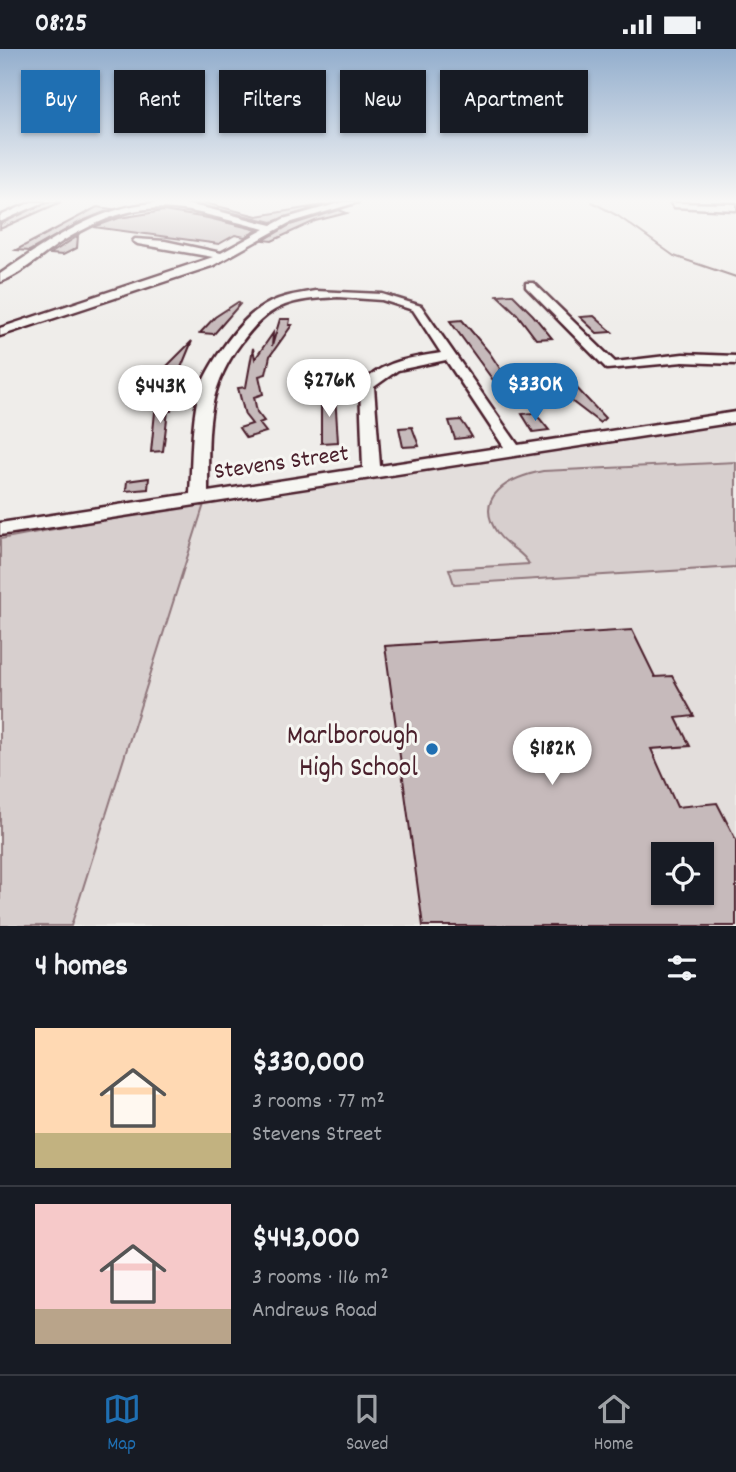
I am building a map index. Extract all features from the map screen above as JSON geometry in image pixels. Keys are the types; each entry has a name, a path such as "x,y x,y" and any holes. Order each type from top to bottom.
{"street":[{"path":"0,279 24,260 56,243"},
{"path":"155,243 222,256"},
{"path":"0,332 185,272 245,243"},
{"path":"4,260 9,271"},
{"path":"530,285 612,366 702,357 736,360"},
{"path":"198,498 208,383 223,358 261,312 296,299 328,295 385,295 417,308 515,452"},
{"path":"372,473 367,387 374,376 391,368 450,355"},
{"name":"Stevens Street","path":"0,529 736,417"}],"shaded area":[{"name":"Marlborough High School","path":"736,422 736,926 71,926 205,501"},
{"path":"736,462 736,567 454,584 449,569 529,564 498,534 491,521 489,509 498,491 519,478 543,471"},
{"path":"205,501 71,926 0,926 0,539"}],"building":[{"path":"29,243 43,243 29,251 16,250"},
{"path":"67,243 77,243 77,248 63,255 50,254"},
{"path":"512,294 552,338 536,339 517,314 497,295"},
{"path":"238,302 240,304 214,334 200,333 215,317"},
{"path":"594,316 612,332 597,333 580,317"},
{"path":"280,319 290,319 289,325 292,325 270,356 266,374 259,376 263,394 254,397 257,412 264,421 259,423 266,432 246,438 239,428 252,424 245,415 238,388 246,387 253,348 255,359 273,333 272,346"},
{"path":"462,320 507,379 493,380 450,321"},
{"path":"192,341 176,380 158,381 162,371"},
{"path":"572,383 605,418 600,423 570,400 557,384"},
{"path":"335,394 338,442 321,443 321,395"},
{"path":"172,401 171,411 168,411 163,451 151,452 156,402"},
{"path":"533,413 549,430 533,432 522,414"},
{"path":"461,420 472,437 455,439 449,421"},
{"path":"412,427 419,446 403,447 399,428"},
{"path":"149,478 148,489 126,491 127,481"},
{"name":"Marlborough High School","path":"632,630 655,677 672,676 694,716 676,718 690,746 651,749 677,807 717,803 736,840 736,926 423,926 385,646"}],"waterway":[{"path":"656,243 674,256 736,277"}],"place":[{"name":"Marlborough High School","path":"432,749"}]}
